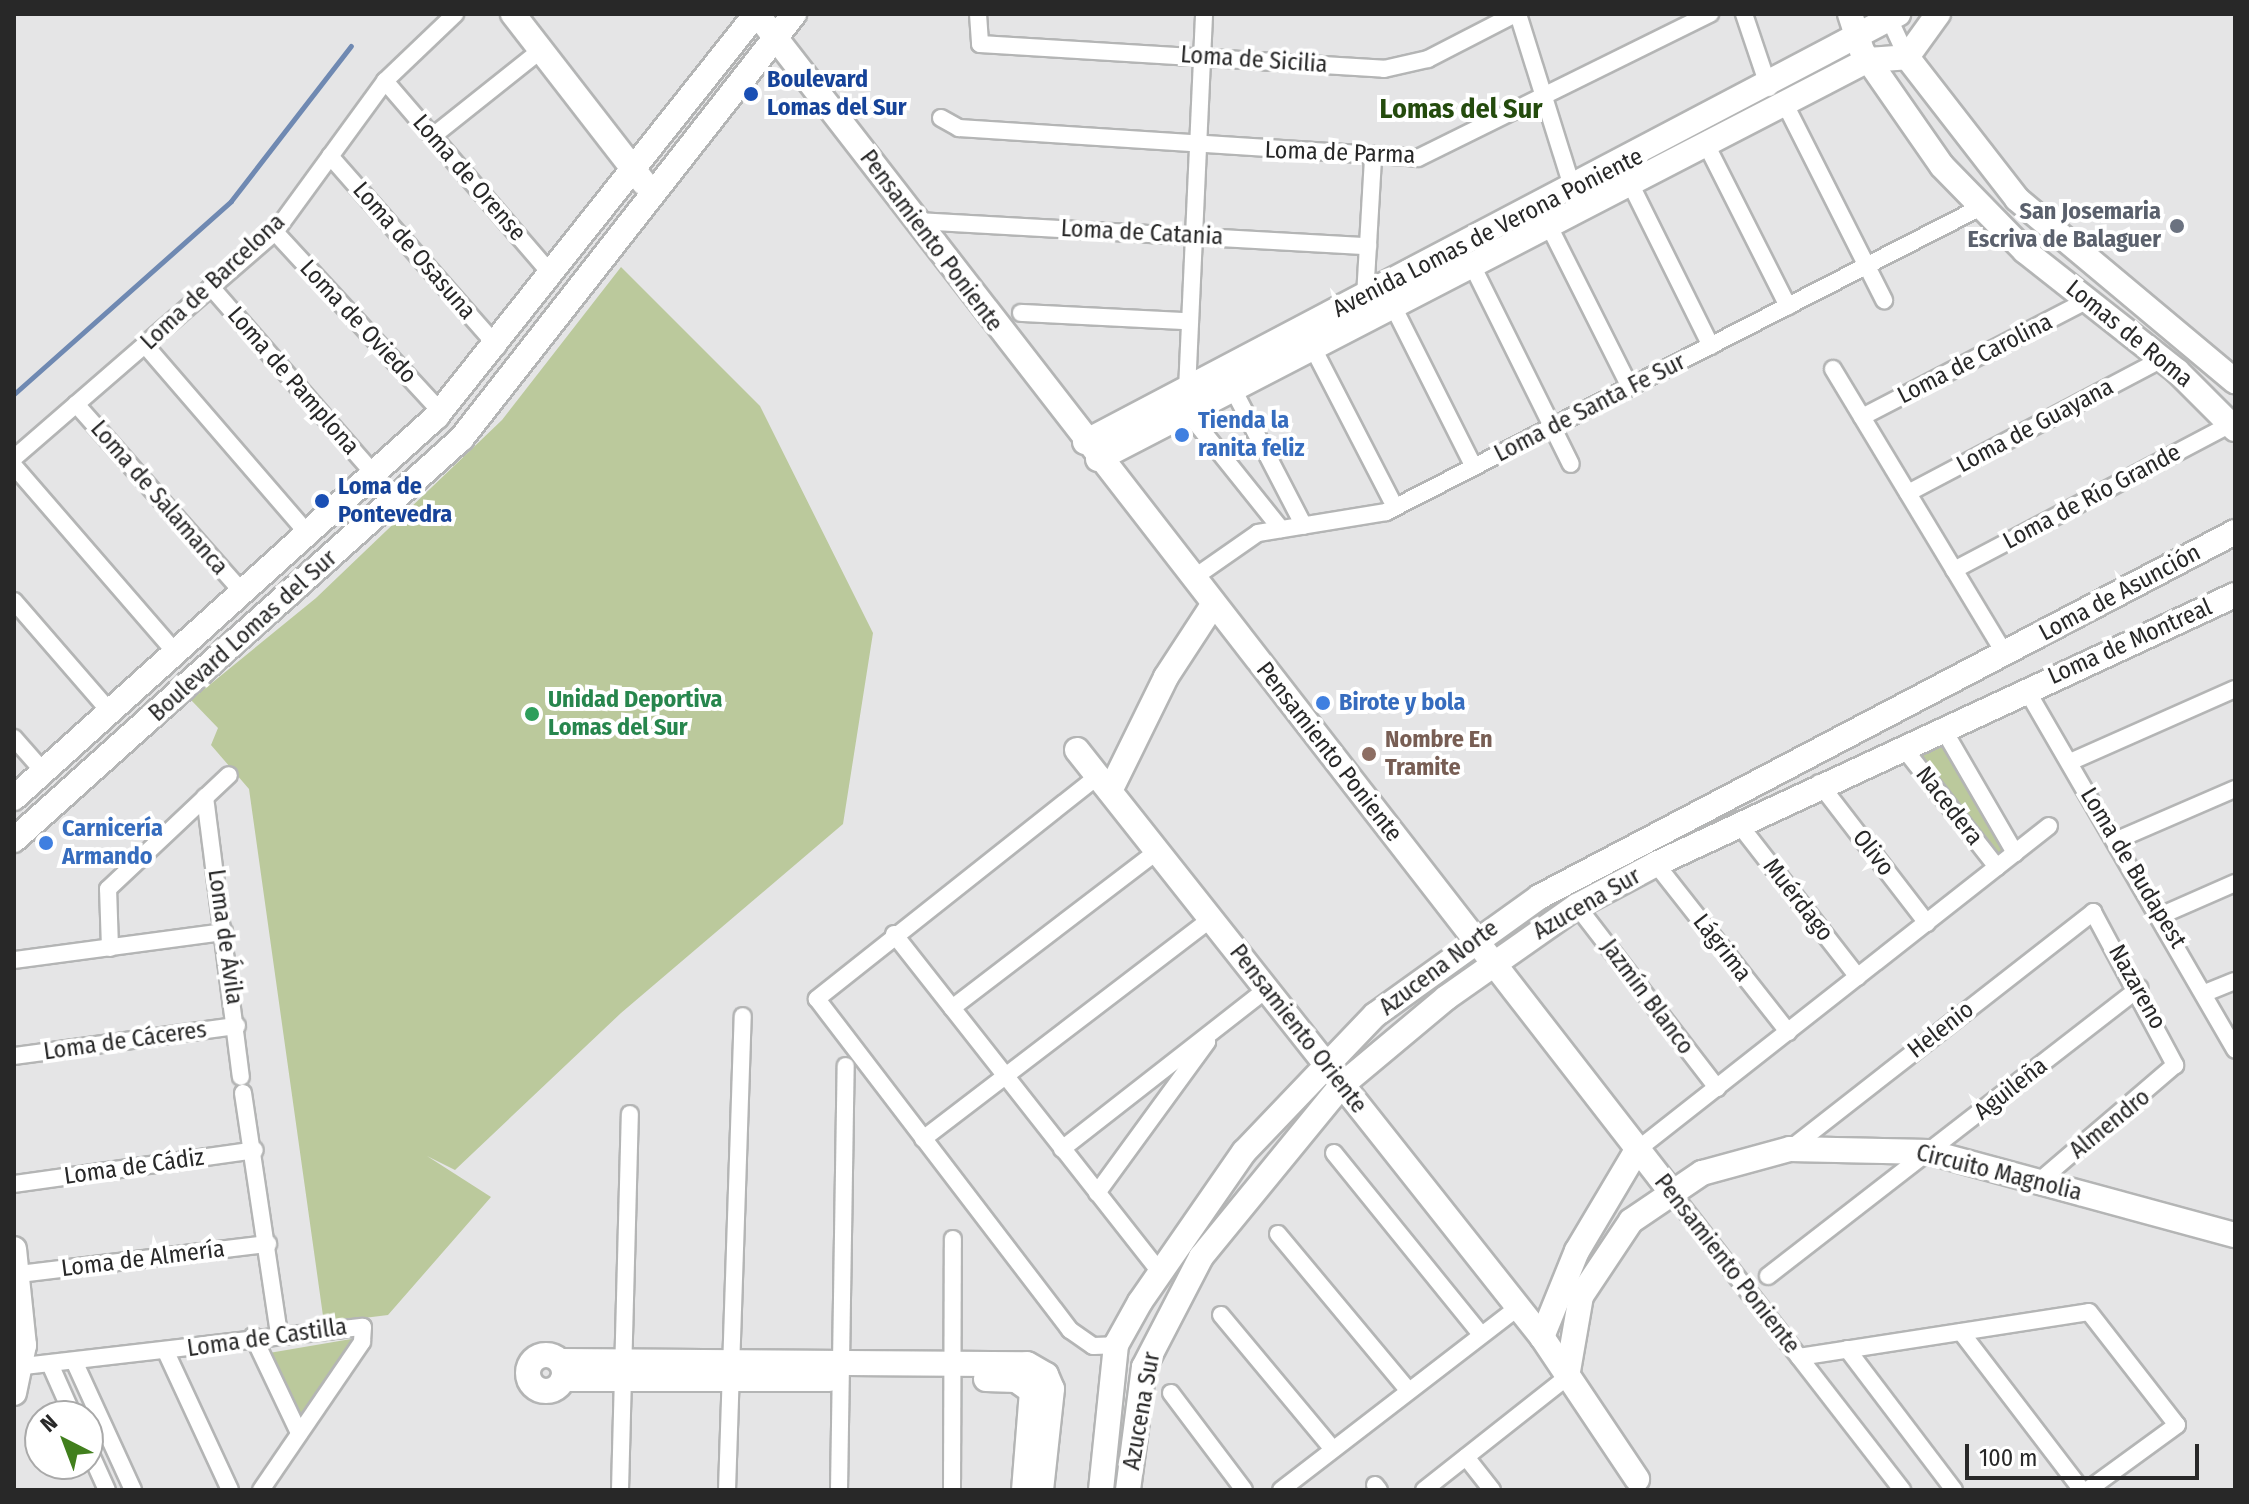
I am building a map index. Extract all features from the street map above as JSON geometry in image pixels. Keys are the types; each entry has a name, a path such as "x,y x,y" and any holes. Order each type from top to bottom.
{"street":[{"name":"Loma de Barcelona","path":"14,458 275,232 385,81 455,14"},
{"path":"513,14 654,196"},
{"name":"Pensamiento Poniente","path":"756,14 1091,451 1494,962 1902,1490"},
{"name":"Boulevard Lomas del Sur","path":"14,798 375,475 441,412 498,347 756,14"},
{"name":"Boulevard Lomas del Sur","path":"14,840 461,439 794,14"},
{"name":"Loma de Sicilia","path":"978,14 980,44 1404,67 1516,14"},
{"path":"1204,14 1185,321 1187,401 1281,529"},
{"path":"1516,14 1577,199"},
{"name":"Loma de Parma","path":"941,118 959,128 1373,159 1435,154 1710,14"},
{"path":"1744,14 1777,96 1884,300"},
{"name":"Lomas de Roma","path":"1850,14 1863,50 1981,207 2088,300 2162,359 2233,427"},
{"path":"1907,57 1938,14"},
{"name":"Avenida Lomas de Verona Poniente","path":"1091,451 1187,401 1365,297 1577,199 1863,50 1891,16"},
{"name":"Lomas de Roma","path":"1891,16 1907,57 2017,199 2235,381"},
{"path":"433,136 541,50"},
{"name":"Avenida Lomas de Verona Poniente","path":"1863,50 1907,57"},
{"name":"Loma de Orense","path":"385,81 553,276"},
{"name":"Avenida Lomas de Verona Poniente","path":"1187,401 1233,389 1549,226 1577,199 1630,183 1706,144 1777,96"},
{"path":"1706,144 1788,306"},
{"name":"Loma de Osasuna","path":"330,156 498,347"},
{"path":"1365,297 1373,159"},
{"path":"1630,183 1711,346"},
{"name":"Loma de Santa Fe Sur","path":"1192,579 1242,539 1395,507 1981,207"},
{"name":"Loma de Catania","path":"916,221 1368,246"},
{"path":"1549,226 1630,387"},
{"name":"Loma de Oviedo","path":"275,232 441,412"},
{"path":"1472,265 1571,464"},
{"name":"Loma de Pamplona","path":"211,287 375,475"},
{"name":"Loma de Carolina","path":"1862,417 2088,300"},
{"path":"1393,306 1474,467"},
{"path":"1021,313 1185,321"},
{"path":"145,345 308,534"},
{"path":"1313,348 1395,507"},
{"name":"Loma de Guayana","path":"1908,493 2162,359"},
{"path":"1833,369 2004,653"},
{"path":"1233,389 1304,526"},
{"name":"Loma de Salamanca","path":"76,404 243,593"},
{"name":"Loma de Río Grande","path":"1954,570 2233,427"},
{"path":"14,466 176,653"},
{"name":"Loma de Asunción","path":"2004,653 2235,532"},
{"path":"276,563 298,587"},
{"name":"Loma de Montreal","path":"2026,689 2235,595"},
{"path":"14,601 110,712"},
{"path":"1116,1345 1093,1346 1070,1330 817,999 894,934 1104,784 1166,677 1213,605"},
{"name":"Azucena Norte","path":"1101,1490 1116,1345 1159,1271 1234,1163 1325,1063 1475,938 1539,897 2004,653"},
{"name":"Azucena Sur","path":"1128,1490 1144,1367 1169,1308 1235,1208 1342,1085 1494,962 1577,906 1819,783 2026,689"},
{"name":"Loma de Budapest","path":"2026,689 2162,915 2235,1050"},
{"path":"2070,762 2235,689"},
{"path":"1942,727 2015,853"},
{"path":"14,738 43,771"},
{"name":"Nacedera","path":"1902,746 1997,867"},
{"name":"Pensamiento Oriente","path":"1077,750 1542,1337 1635,1485"},
{"path":"110,948 108,889 229,775"},
{"name":"Olivo","path":"1819,783 1927,923"},
{"path":"2117,840 2235,789"},
{"name":"Loma de Ávila","path":"205,797 237,1026 242,1085 255,1150 279,1334"},
{"name":"Muérdago","path":"1738,823 1858,977"},
{"path":"1542,1337 1577,1251 1637,1150 2049,826"},
{"path":"952,1008 1157,851"},
{"name":"Lágrima","path":"1656,864 1788,1032"},
{"path":"2162,915 2235,883"},
{"name":"Jazmín Blanco","path":"1577,906 1717,1088"},
{"name":"Nazareno","path":"2093,912 2139,988 2175,1065"},
{"name":"Helenio","path":"1790,1149 2093,912"},
{"path":"923,1139 1211,919"},
{"path":"14,960 224,932"},
{"path":"894,934 952,1008 1001,1078 1159,1271"},
{"path":"2205,993 2235,981"},
{"name":"Aguileña","path":"1768,1276 2139,988"},
{"path":"1062,1149 1267,989"},
{"path":"727,1490 743,1016"},
{"name":"Loma de Cáceres","path":"14,1056 237,1026"},
{"path":"1097,1193 1219,1026"},
{"name":"Almendro","path":"2041,1180 2175,1065"},
{"path":"839,1490 846,1066"},
{"path":"620,1490 630,1114"},
{"name":"Circuito Magnolia","path":"1567,1377 1581,1296 1597,1263 1631,1221 1702,1173 1790,1149 1929,1152 2235,1235"},
{"name":"Loma de Cádiz","path":"14,1184 255,1150"},
{"path":"1334,1153 1480,1333"},
{"path":"1278,1234 1407,1389"},
{"path":"952,1490 953,1239"},
{"name":"Loma de Almería","path":"19,1274 268,1244"},
{"path":"14,1249 19,1274 24,1366 14,1393"},
{"path":"1281,1490 1407,1389 1519,1307"},
{"path":"1799,1357 2089,1312 2177,1425 2088,1490"},
{"path":"1221,1315 1332,1448"},
{"name":"Loma de Castilla","path":"24,1366 166,1352 253,1336 357,1324 366,1330 261,1490"},
{"path":"1961,1332 2082,1490"},
{"path":"253,1336 299,1433"},
{"path":"1847,1349 1954,1490"},
{"path":"166,1352 230,1490"},
{"path":"74,1361 133,1490"},
{"path":"50,1364 66,1400"},
{"path":"562,1370 623,1373 952,1370 1027,1364 1046,1375 1052,1389 1041,1490"},
{"path":"952,1370 1016,1380 1032,1391 1024,1490"},
{"path":"1424,1490 1567,1377"},
{"path":"1171,1393 1244,1490"},
{"path":"1466,1457 1492,1490"}],"green space":[{"name":"Unidad Deportiva Lomas del Sur","path":"621,267 760,406 873,633 843,824 621,1013 455,1170 427,1156 491,1197 388,1315 324,1323 249,789 211,745 218,728 191,700 316,598 502,420"},
{"path":"1937,737 2005,848 1995,856 1911,749"},
{"path":"357,1338 302,1417 299,1416 269,1353"}],"waterway":[{"path":"14,394 231,201 351,46"}],"place":[{"name":"Boulevard Lomas del Sur","path":"751,94"},
{"name":"San Josemaria Escriva de Balaguer","path":"2177,226"},
{"name":"Tienda la ranita feliz","path":"1182,435"},
{"name":"Loma de Pontevedra","path":"322,501"},
{"name":"Birote y bola","path":"1323,703"},
{"name":"Unidad Deportiva Lomas del Sur","path":"532,714"},
{"name":"Nombre En Tramite","path":"1369,754"},
{"name":"Carnicería Armando","path":"46,843"}],"district":[{"name":"Lomas del Sur","path":"1461,109"}]}
